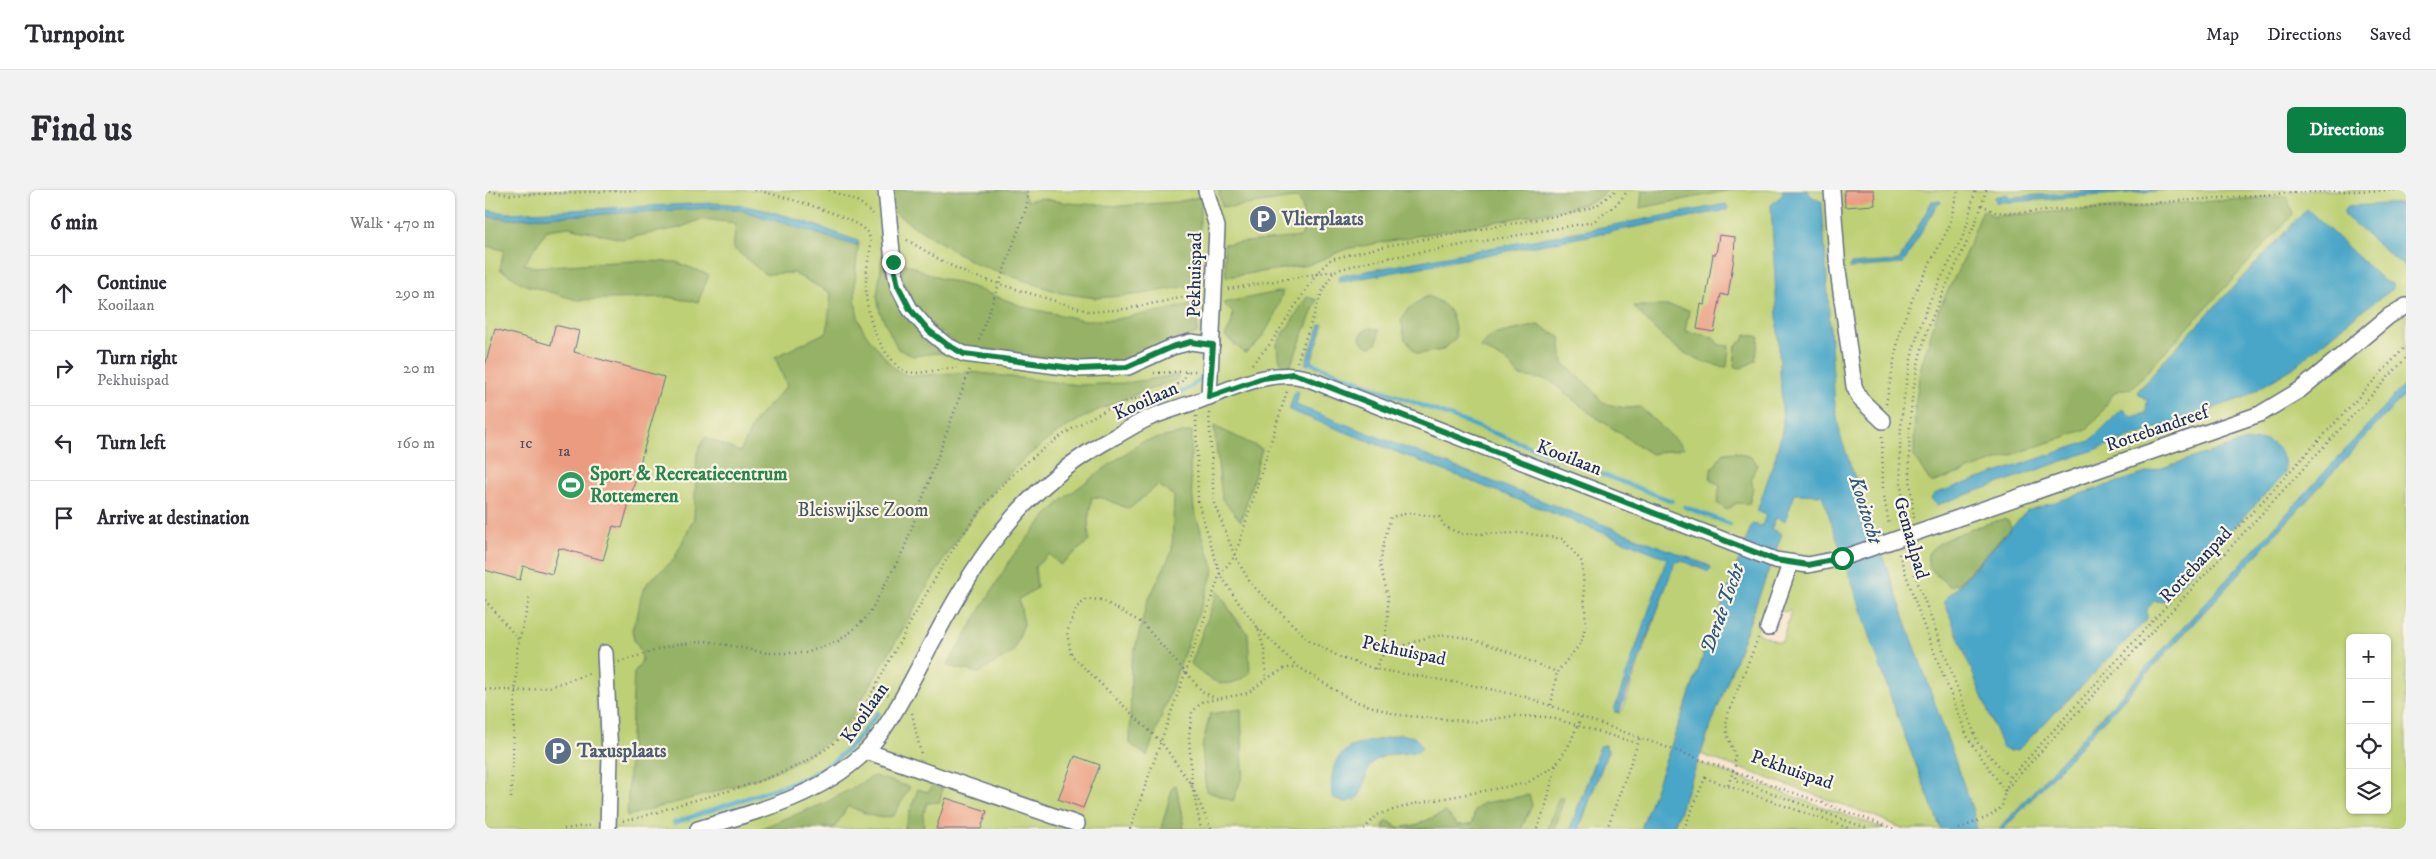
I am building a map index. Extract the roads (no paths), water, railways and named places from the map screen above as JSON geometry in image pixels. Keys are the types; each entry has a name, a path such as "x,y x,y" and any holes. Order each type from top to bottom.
{"street":[{"path":"886,190 893,262 898,286 910,309 929,331 946,344 964,354 1079,369 1127,367 1172,347 1191,342 1213,345"},
{"name":"Pekhuispad","path":"1206,190 1217,227 1213,345 1209,397"},
{"path":"1832,190 1838,270 1854,386 1860,399 1883,420"},
{"name":"Rottebandreef","path":"1890,541 2260,414 2300,390 2389,316 2406,306"},
{"name":"Kooilaan","path":"698,829 803,794 843,772 866,751 900,701 956,596 1005,525 1025,502 1051,479 1084,453 1148,418 1263,378 1293,374 1783,562 1821,564 1890,541"},
{"path":"1768,628 1783,562"},
{"path":"606,659 608,826"},
{"path":"866,751 1077,824"}],"water":[{"path":"1783,190 1807,190 1811,196 1822,202 1835,406 1841,438 1972,808 1977,829 1941,829 1899,721 1822,495 1795,494 1785,521 1776,518 1771,529 1782,534 1673,829 1641,829 1703,657 1705,643 1713,640 1712,634 1717,626 1723,602 1752,524 1762,526 1766,515 1757,511 1775,459 1783,426 1771,205 1782,195"},
{"path":"2115,190 2168,190 2012,202 1996,202 1995,197 2007,194 2009,197"},
{"path":"1932,201 1940,201 1941,203 1937,205 1903,264 1849,268 1850,264 1899,261"},
{"path":"712,203 750,207 787,216 858,241 859,244 854,245 735,209 711,208 508,219 485,216 485,210 508,213"},
{"path":"2406,203 2406,268 2345,216 2344,212 2348,206"},
{"path":"1726,204 1727,210 1341,282 1338,281 1340,276"},
{"path":"2307,209 2384,281 2392,284 2393,289 2359,313 2293,368 2243,398 1937,505 1931,499 1934,494 2090,441 2122,409 2132,417 2146,413 2147,400 2137,392 2168,356"},
{"path":"1323,324 1310,365 1305,364 1320,325"},
{"path":"2406,383 2406,393 2004,829 1999,829"},
{"path":"1295,391 1299,392 1296,405 1710,566 1711,570 1709,572 1682,561 1675,562 1619,713 1614,710 1667,558 1289,410"},
{"path":"2266,440 2279,449 2285,462 2285,473 2164,602 2154,601 2147,609 2147,620 2018,750 2009,751 2002,747 1944,601 2027,511 2246,441"},
{"path":"1400,734 1415,737 1422,746 1418,752 1391,754 1381,757 1370,765 1363,789 1359,795 1344,803 1332,797 1332,778 1340,755 1348,749 1359,745"},
{"path":"1605,745 1608,751 1579,829 1570,829 1600,746"}],"waterway":[{"path":"1311,363 1672,501"},
{"path":"1118,417 1186,390 1200,380"},
{"path":"1685,507 1730,524"},
{"path":"674,823 805,778 832,763 853,744 878,713"}],"place":[{"name":"Vlierplaats","path":"1263,219"},
{"name":"Sport & Recreatiecentrum Rottemeren","path":"571,485"},
{"name":"Taxusplaats","path":"558,751"}],"park label":[{"name":"Bleiswijkse Zoom","path":"863,510"}],"water label":[{"name":"Kooitocht","path":"1865,510"},
{"name":"Derde Tocht","path":"1723,609"}]}
